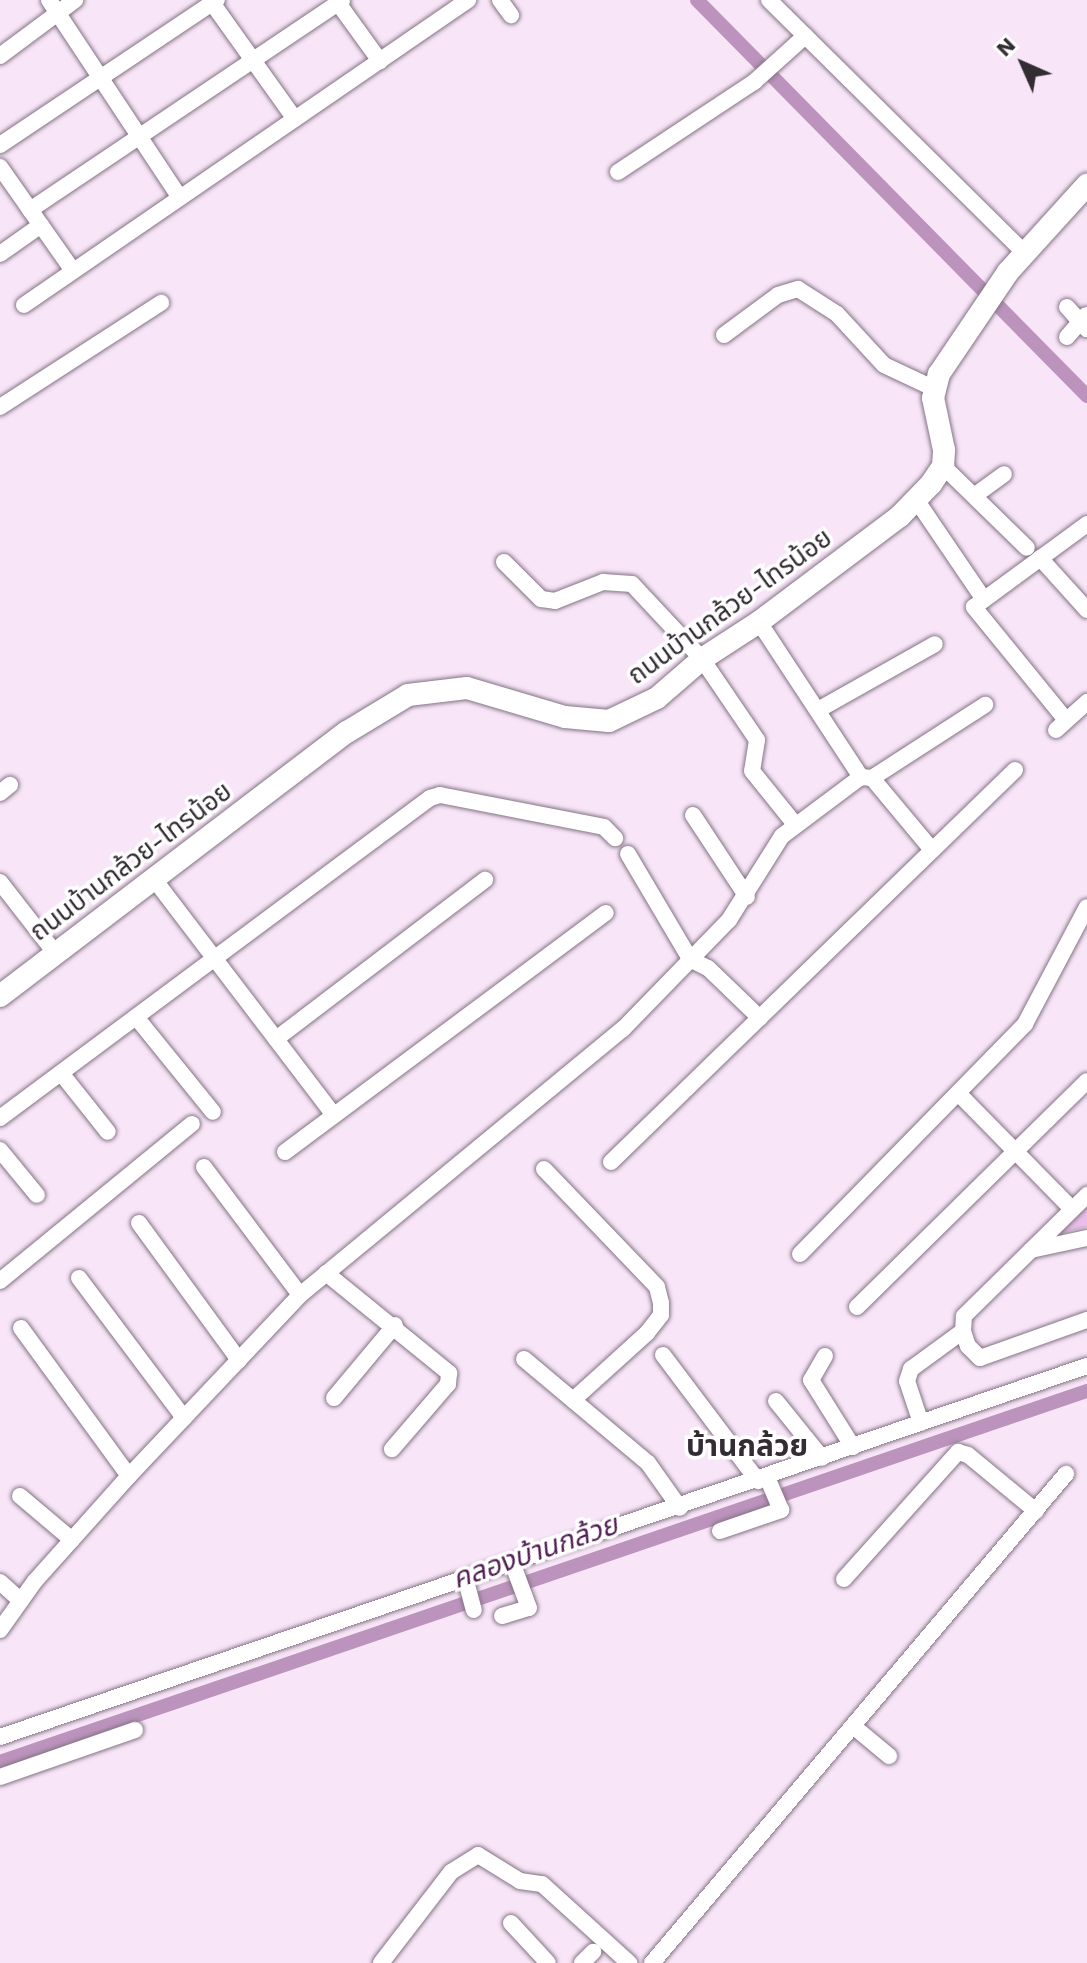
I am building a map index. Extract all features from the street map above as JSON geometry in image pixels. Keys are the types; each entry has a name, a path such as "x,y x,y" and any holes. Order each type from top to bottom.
{"street":[{"path":"0,56 54,6 75,0"},
{"path":"24,305 468,0"},
{"path":"500,0 511,15"},
{"path":"769,0 1025,253"},
{"path":"0,145 213,1 295,119"},
{"path":"30,210 340,2 380,61"},
{"path":"54,6 180,198"},
{"path":"618,172 754,82 805,36"},
{"path":"1,170 73,271"},
{"path":"1087,185 1008,272 978,313 933,388 943,466 1087,610"},
{"path":"0,254 41,225"},
{"path":"724,335 778,295 798,289 815,296 837,314 884,365 933,388"},
{"path":"0,407 161,303"},
{"path":"1067,307 1085,322 1067,337"},
{"name":"ถนนบ้านกล้วย-ไทรน้อย","path":"0,996 347,732 408,695 467,688 597,723 641,709 702,659 759,622 917,501 943,466"},
{"path":"974,496 1004,474"},
{"path":"917,501 983,598"},
{"path":"1087,524 1033,553 983,598 975,612 1061,725 1087,702"},
{"path":"504,562 541,599 555,601 603,582 632,584 702,659 759,743 752,771 794,823"},
{"path":"759,622 867,777 932,850"},
{"path":"818,710 935,644"},
{"path":"0,1630 72,1540 129,1476 300,1295 623,1029 747,897 794,823 985,705"},
{"path":"611,1162 1015,770"},
{"path":"0,1118 435,796 604,827 615,838"},
{"path":"693,815 747,897"},
{"path":"628,854 690,959 708,968 760,1018"},
{"path":"154,879 334,1115"},
{"path":"276,1039 485,880"},
{"path":"0,882 56,954"},
{"path":"800,1254 960,1095 1025,1024 1086,910"},
{"path":"285,1152 606,913"},
{"path":"136,1017 213,1112"},
{"path":"61,1073 108,1132"},
{"path":"857,1307 1087,1081"},
{"path":"960,1095 1072,1209"},
{"path":"0,1281 192,1124"},
{"path":"0,1150 37,1195"},
{"path":"204,1167 300,1295"},
{"path":"544,1169 657,1287 661,1303 661,1315 647,1333 573,1400"},
{"path":"1087,1195 964,1316 963,1331 968,1346 980,1358 1087,1320"},
{"path":"139,1223 239,1360"},
{"path":"1031,1250 1087,1238"},
{"path":"326,1273 395,1325 450,1378 392,1449"},
{"path":"79,1278 184,1418"},
{"path":"334,1398 395,1325"},
{"path":"21,1328 129,1476"},
{"path":"921,1423 907,1375 963,1331"},
{"path":"663,1355 781,1504 774,1515 755,1516 720,1531"},
{"path":"825,1356 811,1380 853,1447"},
{"path":"524,1359 648,1463 680,1508"},
{"path":"0,1737 515,1568 680,1508 766,1482 822,1458 1087,1366"},
{"path":"776,1401 822,1458"},
{"path":"844,1579 958,1452 968,1455 1036,1511"},
{"path":"652,1963 1066,1474"},
{"path":"20,1496 72,1540"},
{"path":"502,1616 526,1611 526,1594 515,1568"},
{"path":"0,1582 21,1601"},
{"path":"466,1583 473,1606"},
{"path":"853,1726 889,1756"},
{"path":"0,1777 135,1730"},
{"path":"381,1963 451,1872 478,1855 520,1881 542,1884 629,1963"},
{"path":"511,1923 548,1963"}],"shaded area":[{"path":"1087,1206 1087,1227 1059,1233"}],"waterway":[{"path":"697,0 1087,396"},
{"name":"คลองบ้านกล้วย","path":"0,1762 1087,1391"}],"district":[{"name":"บ้านกล้วย","path":"747,1446"}]}
